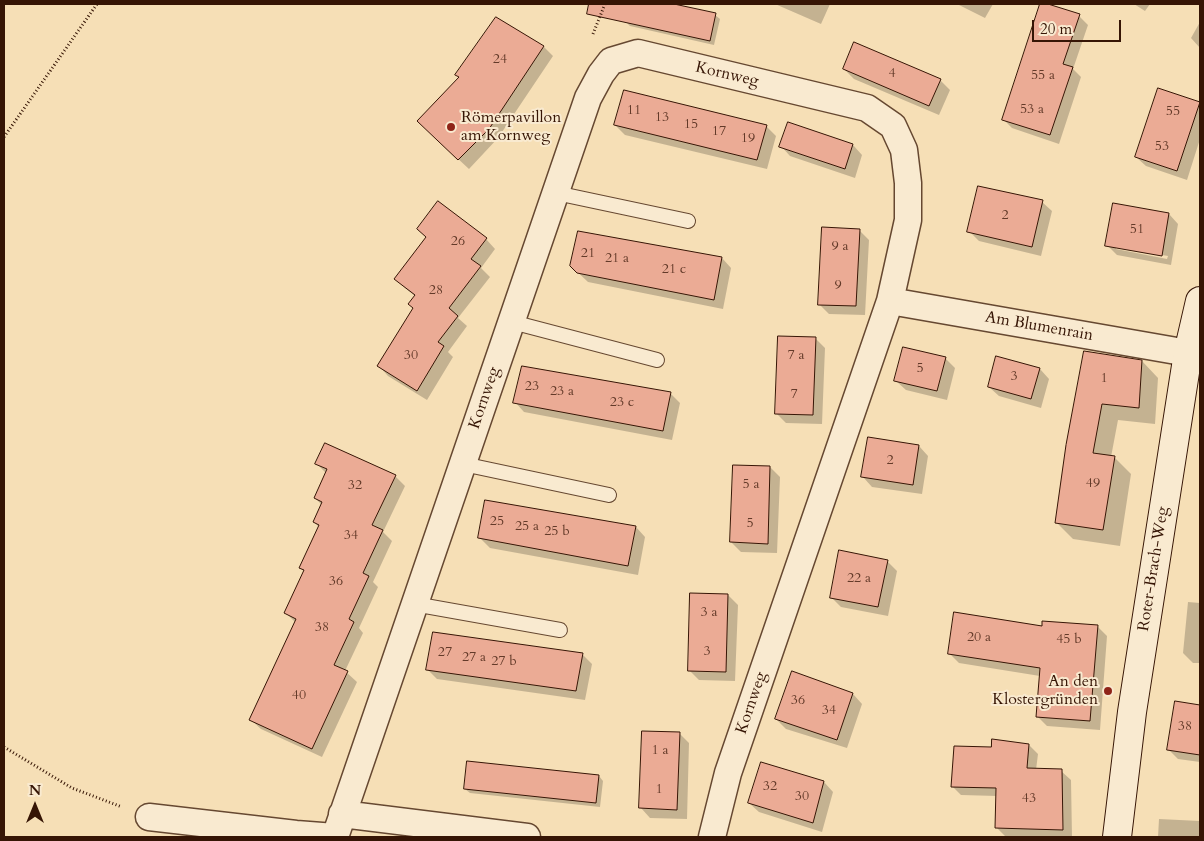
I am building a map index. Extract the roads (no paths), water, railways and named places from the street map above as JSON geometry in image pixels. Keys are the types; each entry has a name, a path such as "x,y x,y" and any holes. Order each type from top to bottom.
{"street":[{"name":"Kornweg","path":"337,829 588,98 601,74 611,61 638,53 867,108 892,126 904,150 908,183 908,220 890,301 728,773 712,837"},
{"name":"Am Blumenrain","path":"890,301 1188,353"},
{"name":"Roter-Brach-Weg","path":"1117,837 1132,712 1188,353 1200,301"},
{"path":"149,817 296,834 337,829 527,837"}],"lane":[{"path":"556,192 688,221"},
{"path":"512,322 657,360"},
{"path":"463,464 609,495"},
{"path":"414,604 560,630"}],"place":[{"name":"Römerpavillon am Kornweg","path":"451,127"},
{"name":"An den Klostergründen","path":"1108,691"}]}
